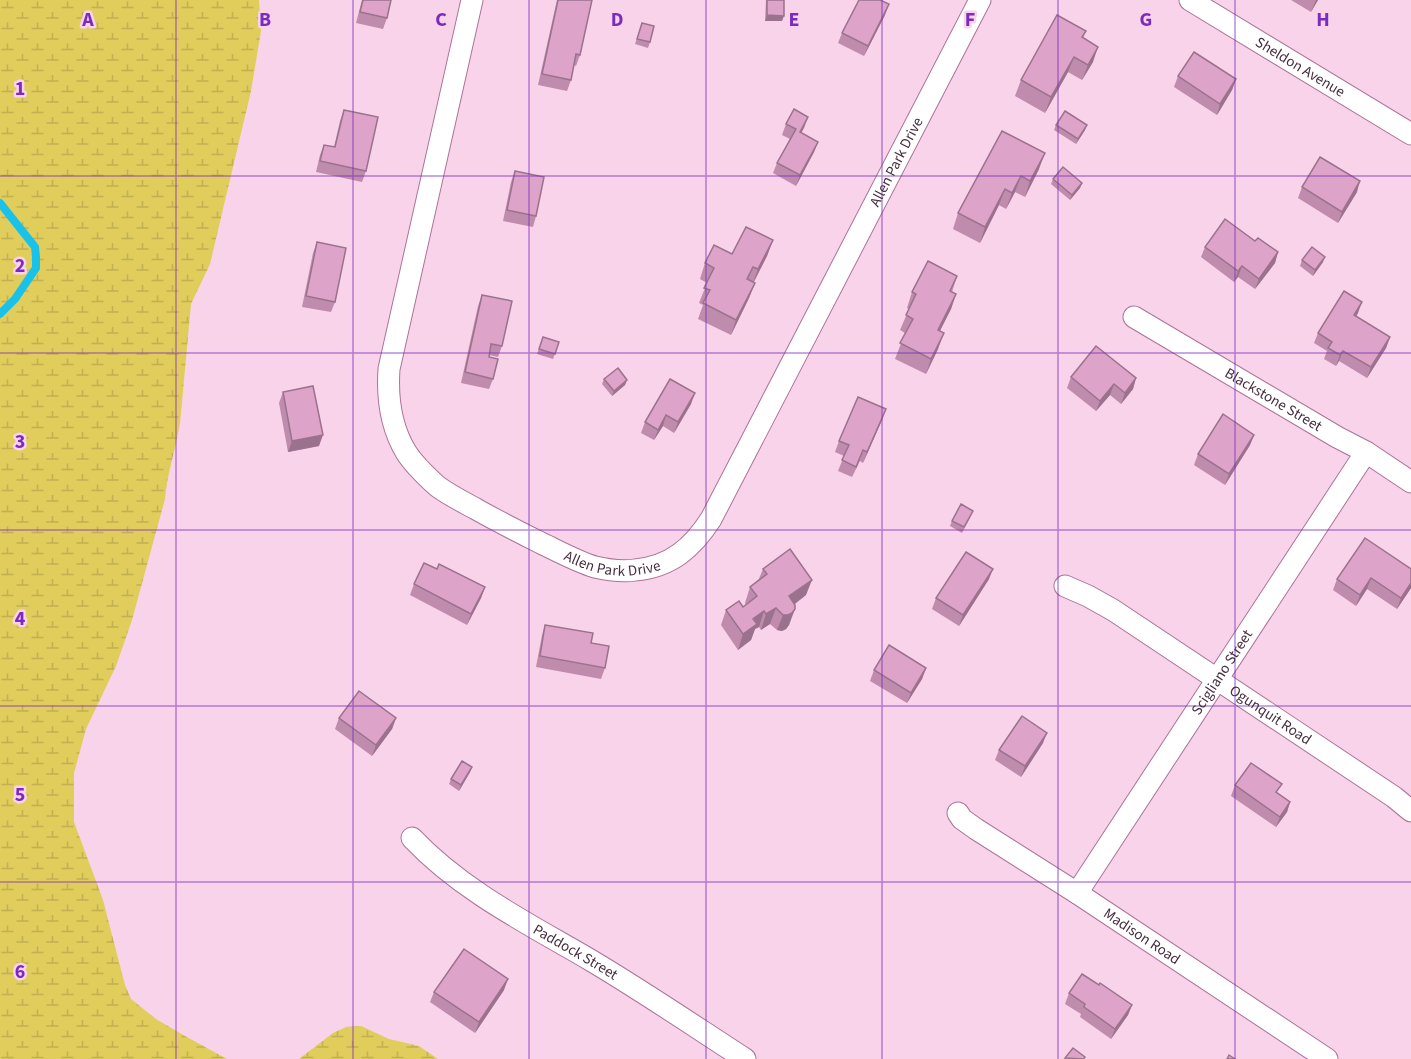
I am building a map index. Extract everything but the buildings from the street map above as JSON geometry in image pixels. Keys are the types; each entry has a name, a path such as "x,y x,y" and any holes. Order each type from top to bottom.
{"street":[{"name":"Allen Park Drive","path":"472,0 389,369 388,398 391,414 400,442 407,453 426,476 451,496 513,530 583,563 625,571 652,567 677,557 697,540 711,519 980,0"},
{"name":"Sheldon Avenue","path":"1190,0 1411,134"},
{"name":"Blackstone Street","path":"1134,317 1366,452 1411,482"},
{"name":"Scigliano Street","path":"1077,893 1366,452"},
{"name":"Ogunquit Road","path":"1065,586 1113,610 1394,797 1411,811"},
{"name":"Madison Road","path":"958,813 976,830 1077,893 1326,1059"},
{"name":"Paddock Street","path":"412,838 436,862 474,890 615,975 745,1059"}],"green space":[{"path":"0,0 259,0 261,31 251,91 210,264 191,304 180,423 165,499 132,620 116,666 86,729 74,773 74,822 103,900 125,985 131,999 156,1019 227,1059 0,1059"},
{"path":"361,1026 389,1039 419,1046 438,1059 299,1059 333,1033 346,1027"}],"waterway":[{"path":"0,203 35,247 36,257 36,268 15,299 0,314"}]}
